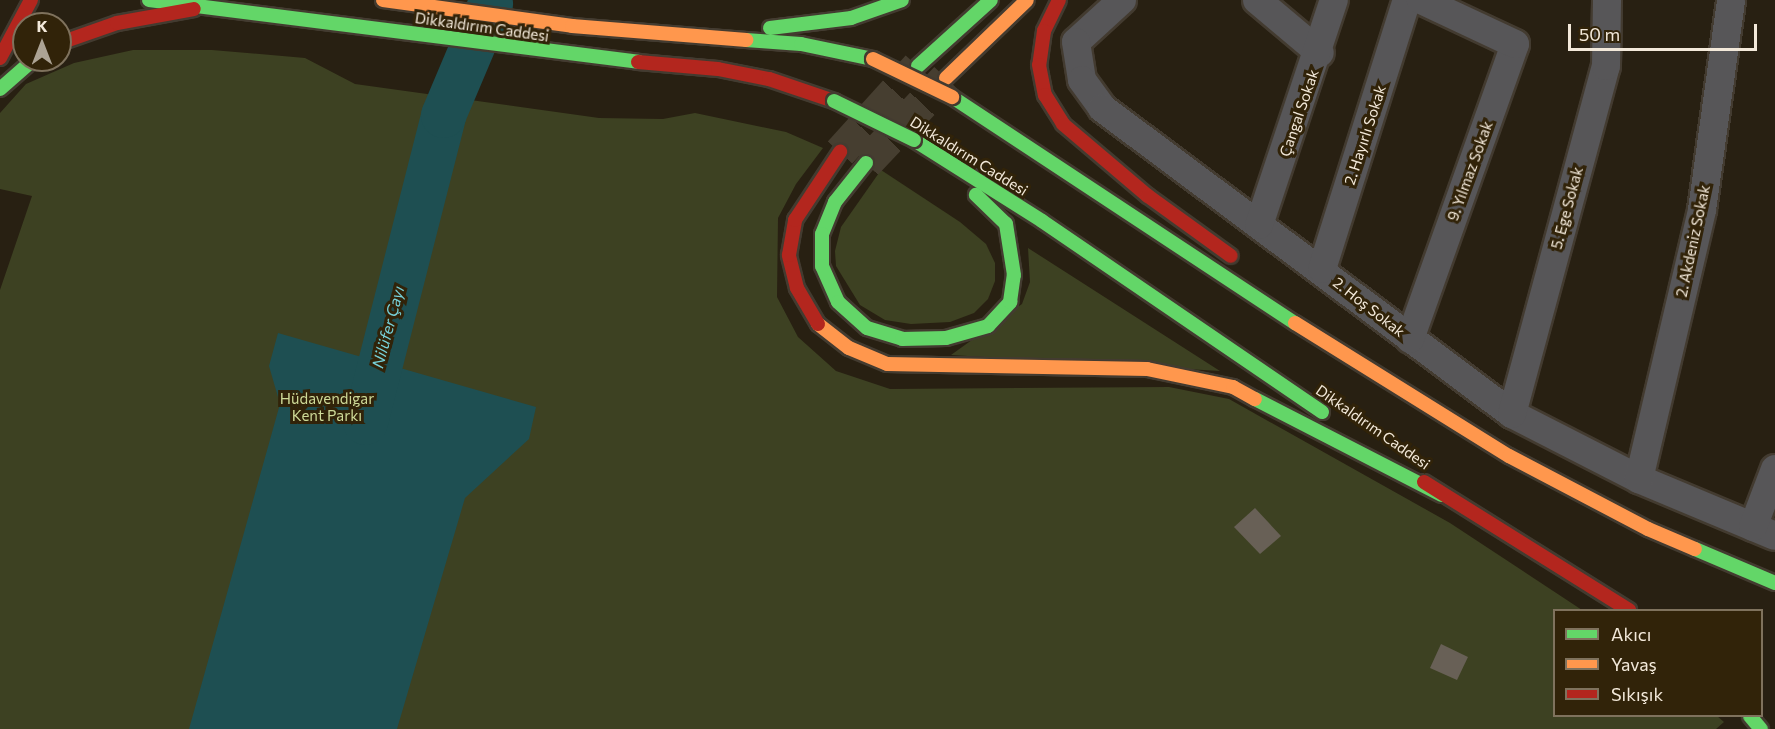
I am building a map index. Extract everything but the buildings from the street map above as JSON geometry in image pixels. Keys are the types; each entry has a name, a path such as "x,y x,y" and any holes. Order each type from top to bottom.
{"main road":[{"path":"0,58 31,0"},
{"name":"Dikkaldırım Caddesi","path":"149,0 321,21 568,56 718,69 770,79 834,101 914,140 1042,221 1442,495 1578,575 1628,609"},
{"name":"Dikkaldırım Caddesi","path":"382,0 572,26 685,33 801,44 873,59 952,97 1509,456 1638,524 1775,584"},
{"path":"685,33 790,27 851,18 902,0"},
{"path":"918,66 991,0"},
{"path":"946,78 1027,0"},
{"path":"1059,0 1044,31 1040,65 1045,94 1063,124 1148,196 1248,268"},
{"path":"72,39 117,23 206,7"},
{"path":"0,89 19,72"},
{"path":"866,163 835,202 822,234 822,266 838,302 867,328 902,339 945,338 988,326 1010,302 1014,275 1006,224 914,140"},
{"path":"840,152 813,187 795,220 789,255 797,288 819,326 849,348 887,364 940,368 1147,369 1233,387 1442,495"},
{"path":"1330,327 1418,399"},
{"path":"1751,717 1761,729"}],"street":[{"name":"2. Hoş Sokak","path":"1122,0 1076,42 1082,80 1102,108 1322,269 1410,339 1512,414 1638,479 1764,532"},
{"path":"1257,0 1320,53"},
{"name":"Çangal Sokak","path":"1259,225 1320,53 1335,0"},
{"name":"2. Hayırlı Sokak","path":"1322,269 1407,0"},
{"name":"9. Yılmaz Sokak","path":"1410,339 1515,44 1476,13 1421,0"},
{"name":"5. Ege Sokak","path":"1512,414 1606,66 1607,0"},
{"name":"2. Akdeniz Sokak","path":"1638,479 1702,210 1731,0"},
{"path":"1764,532 1775,469"}],"green space":[{"name":"Hüdavendigar Kent Parkı","path":"133,50 212,50 305,58 355,84 599,118 663,119 695,113 786,132 823,148 796,184 778,218 777,297 798,337 836,371 890,389 1169,387 1229,399 1450,523 1580,609 1553,609 1553,717 1718,717 1724,722 1716,729 0,729 0,290 32,196 0,189 0,113 26,84 53,72 72,72 72,64"},
{"path":"881,170 960,222 986,244 995,263 995,281 988,299 974,313 950,322 911,324 885,320 860,305 836,266 835,251 841,227"},
{"path":"1028,248 1220,371 951,355 1022,304 1030,282"}],"water":[{"path":"278,333 536,407 529,439 465,498 397,729 189,729 280,404 269,366"}],"waterway":[{"name":"Nilüfer Çayı","path":"365,422 443,115 490,4"}],"tunnel":[{"path":"840,152 918,66"},
{"path":"866,163 946,78"}],"traffic: fast":[{"path":"149,0 638,62"},
{"path":"770,28 851,18 902,0"},
{"path":"918,66 991,0"},
{"path":"746,40 801,44 873,59"},
{"path":"0,89 19,72"},
{"path":"952,97 1295,323"},
{"path":"834,101 914,140"},
{"path":"914,140 1042,221 1322,412"},
{"path":"866,163 835,202 822,234 822,266 838,302 867,328 902,339 946,338 988,326 1010,302 1014,275 1006,224 976,195"},
{"path":"1255,399 1442,495"},
{"path":"1695,549 1775,583"},
{"path":"1751,717 1761,729"}],"traffic: slow":[{"path":"383,0 572,26 746,40"},
{"path":"946,78 1027,0"},
{"path":"873,59 952,97"},
{"path":"1295,323 1509,456 1648,529 1695,549"},
{"path":"818,324 849,348 887,364 1147,369 1233,387 1255,399"}],"traffic: jam":[{"path":"0,58 31,0"},
{"path":"1059,0 1044,31 1039,65 1045,95 1063,124 1148,196 1231,256"},
{"path":"72,39 117,23 194,9"},
{"path":"638,62 718,69 769,79 834,101"},
{"path":"818,324 797,288 789,255 795,220 840,152"},
{"path":"1424,482 1627,609"}]}
